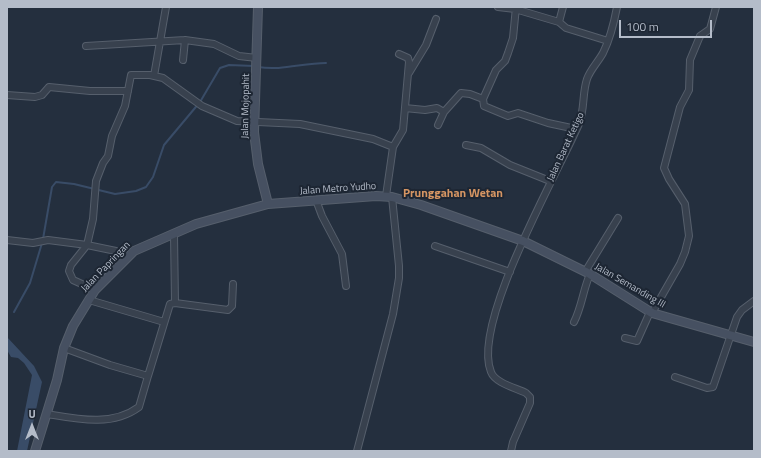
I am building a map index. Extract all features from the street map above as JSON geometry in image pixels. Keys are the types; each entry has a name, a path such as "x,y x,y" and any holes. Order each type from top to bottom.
{"street":[{"path":"154,76 166,7"},
{"name":"Jalan Mojopahit","path":"258,7 254,122 258,164 268,204"},
{"path":"498,7 515,8 559,22 566,28 608,41"},
{"path":"559,22 563,7"},
{"name":"Jalan Barat Ketigo","path":"511,451 513,442 529,405 530,397 524,392 495,377 490,369 488,356 491,330 510,272 523,241 584,110 587,78 608,41 617,7"},
{"path":"625,338 637,341 651,312 680,264 685,252 689,236 685,204 669,179 664,168 680,107 689,90 690,60 700,36 710,29 716,7"},
{"path":"515,8 513,38 508,53 504,61 496,70 483,99 484,106 508,116 518,113 548,123 576,129"},
{"path":"408,74 426,45 436,18"},
{"path":"183,60 185,40"},
{"path":"86,46 185,40 214,44 239,56 257,58"},
{"path":"357,451 393,314 399,278 399,266 389,197 393,147 403,130 409,60 399,54"},
{"path":"95,290 73,280 70,275 71,265 87,245 93,219 96,181 103,162 108,156 112,136 121,117 131,75 163,78 202,106 228,119 300,124 373,139 393,147"},
{"path":"7,95 35,97 42,95 50,88 90,91 128,91"},
{"path":"438,126 444,112 462,93 483,99"},
{"path":"405,108 425,110 437,108 444,112"},
{"path":"466,145 481,148 510,165 550,182"},
{"name":"Jalan Metro Yudho","path":"268,204 316,200 389,197 444,212 523,241"},
{"path":"316,200 322,216 342,254 346,286"},
{"name":"Jalan Papringan","path":"35,451 47,414 64,348 73,326 95,290 128,257 142,246 212,219 268,204"},
{"path":"574,322 580,310 587,273 618,218"},
{"path":"174,234 175,303"},
{"path":"7,240 33,243 48,240 87,245 116,251 128,257"},
{"name":"Jalan Semanding III","path":"523,241 587,273 651,312 754,342"},
{"path":"435,246 510,272"},
{"path":"47,414 85,421 99,420 119,416 139,407 170,304 175,303 230,309 232,306 233,284"},
{"path":"88,300 164,322"},
{"path":"675,377 707,388 712,387 732,335 735,323 742,310 754,301"},
{"path":"64,348 110,365 148,376"}],"water":[{"path":"7,337 34,366 42,382 27,451 17,451 32,375 24,363 18,358 11,357 7,350"}],"waterway":[{"path":"258,67 275,68 326,63"},
{"path":"43,239 52,187 56,182 74,184 115,194 136,191 146,187 153,177 164,145 200,102 220,68 229,65 254,66"},
{"path":"14,312 30,283 42,243"}],"district":[{"name":"Prunggahan Wetan","path":"453,194"}]}
